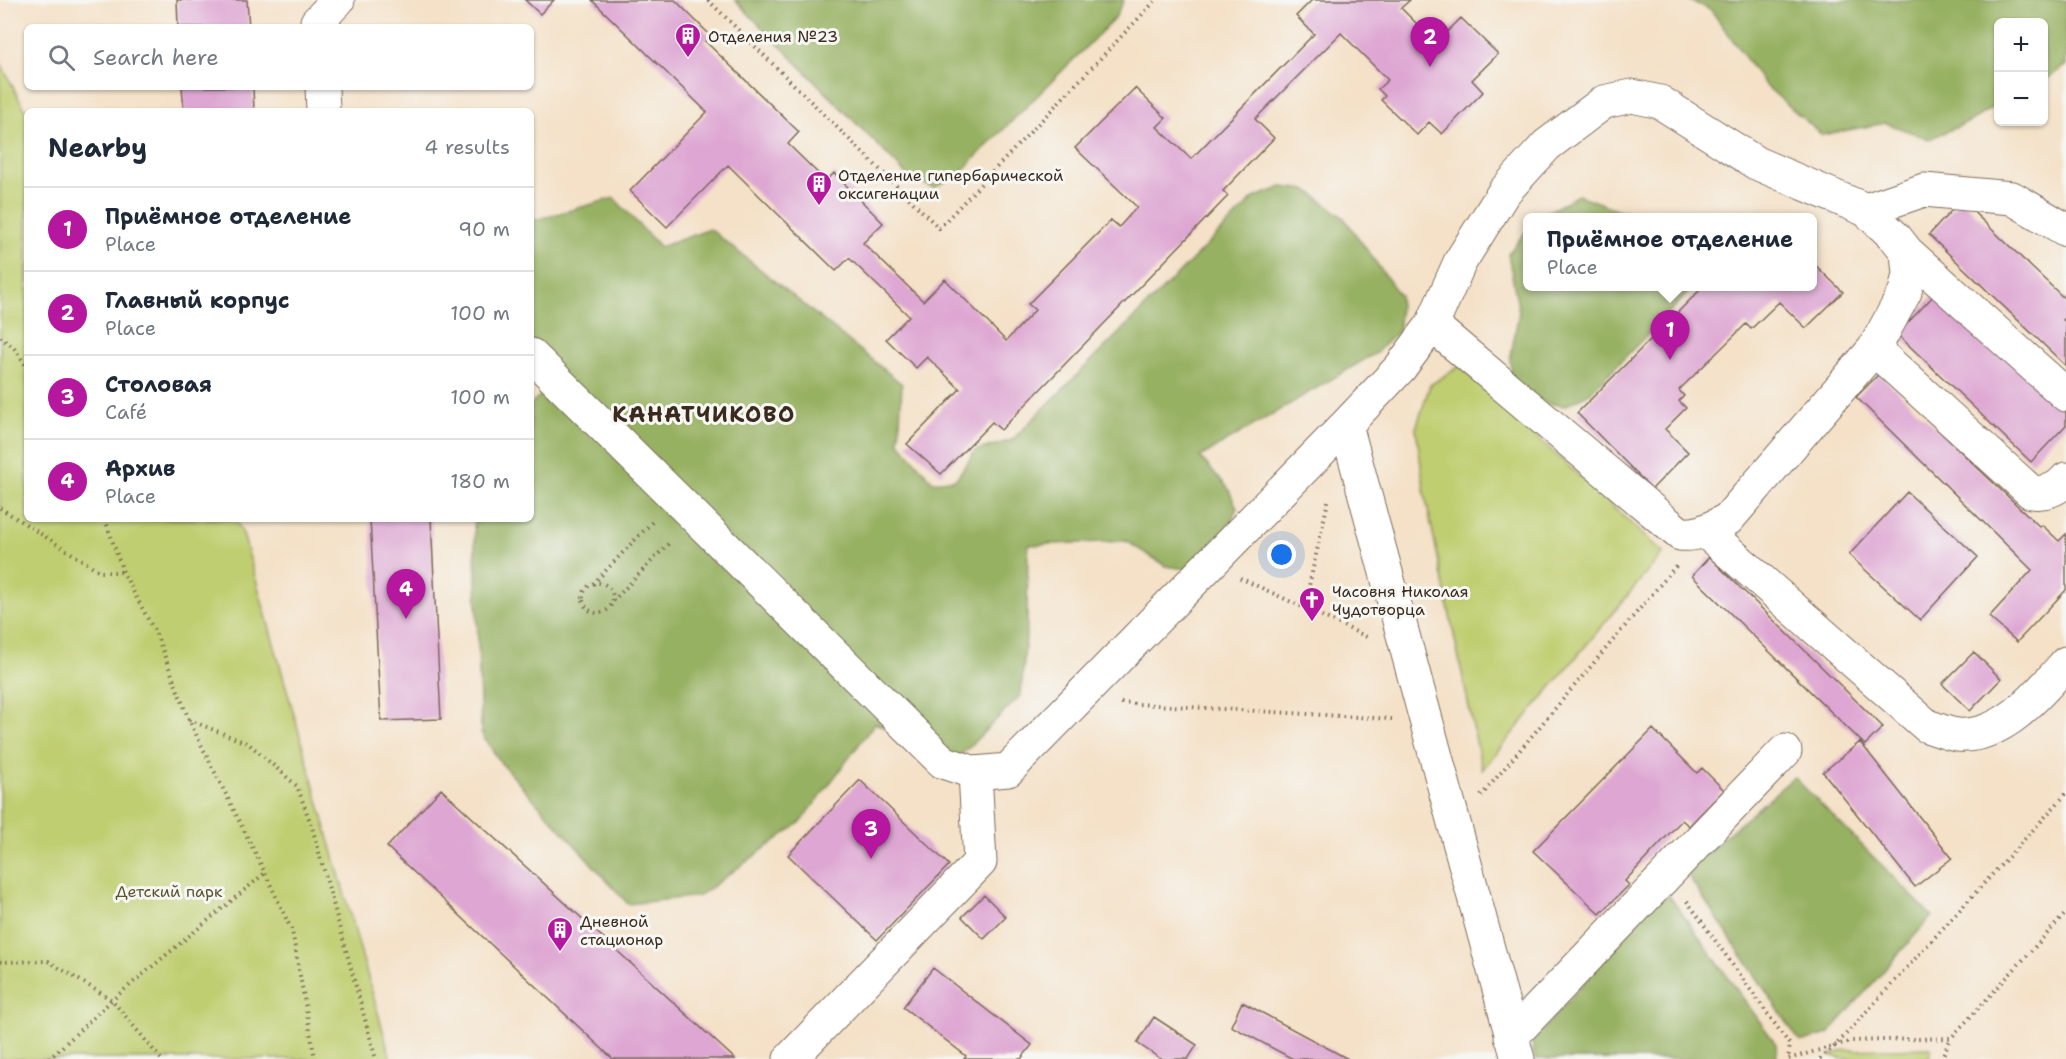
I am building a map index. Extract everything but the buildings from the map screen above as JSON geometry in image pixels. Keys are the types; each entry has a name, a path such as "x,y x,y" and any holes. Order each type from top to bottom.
{"lane":[{"path":"317,24 338,0"},
{"path":"321,90 323,108"},
{"path":"534,358 943,762 975,772 1008,770 1400,368 1432,325 1460,262 1504,192 1547,145 1604,102 1632,96 1660,102 1756,163 1866,210 1896,238 1907,252 2066,395"},
{"path":"1866,210 1924,190 2012,198 2066,230"},
{"path":"1432,325 1680,534 1693,535 1728,519 1874,349 1905,292 1909,274 1907,252"},
{"path":"1874,349 2031,492 2040,494 2055,488 2066,479"},
{"path":"1346,425 1514,1048"},
{"path":"1705,531 1927,726 1958,735 1981,732 2014,718 2066,663"},
{"path":"1514,1048 1668,873 1785,751"},
{"path":"790,1059 980,862 975,772"}],"path":[{"path":"708,0 939,228 1156,0"},
{"path":"0,337 14,348 24,363"},
{"path":"1304,608 1330,493"},
{"path":"685,507 610,608 603,613 595,614 588,610 583,595 586,588 685,507"},
{"path":"0,508 101,572 123,572"},
{"path":"106,522 123,572 157,636 189,720 292,931 315,1059"},
{"path":"1455,826 1705,531"},
{"path":"1210,565 1408,656"},
{"path":"593,584 601,583 608,586 613,593 614,601"},
{"path":"1078,700 1425,721"},
{"path":"189,720 249,744 297,786 312,827 376,1059"},
{"path":"1821,1059 2066,794"},
{"path":"49,1059 112,1000 265,873"},
{"path":"1668,873 1790,1045 1788,1059 1851,1041 1951,1038"},
{"path":"1941,1059 1951,1038 2066,913"},
{"path":"0,962 48,961 112,1000 161,1059"}],"green space":[{"path":"735,0 1124,0 1115,18 958,175 934,188 909,177"},
{"path":"1688,0 2066,0 2066,65 2048,78 2048,18 1994,18 1994,106 1969,122 1929,139 1886,123 1822,135 1765,85 1711,10"},
{"name":"Детский парк","path":"0,62 24,108 24,522 237,522 243,534 391,1059 0,1059"},
{"path":"1282,187 1308,190 1344,218 1400,296 1399,330 1376,353 1200,457 1228,488 1237,508 1228,527 1186,569 1166,566 1126,541 1028,545 1027,625 1021,695 956,760 875,723 801,822 699,896 628,904 501,763 481,733 474,522 534,522 534,401 544,392 534,381 534,220 614,198 660,247 710,229 902,384 899,442 933,482 956,479 975,451 1012,440 1254,198"},
{"path":"1578,195 1626,213 1546,213"},
{"path":"1523,235 1523,291 1690,291 1590,393 1565,406 1545,403 1512,380 1510,360 1519,312 1508,254"},
{"path":"1460,366 1663,553 1482,770 1425,495 1416,428 1430,385"},
{"path":"1794,777 1932,916 1828,1034 1800,1042 1685,871"},
{"path":"1665,890 1776,1044 1777,1059 1535,1059 1532,1042"},
{"path":"1931,1048 1929,1059 1843,1059 1830,1055 1846,1050"}],"place":[{"name":"Отделения №23","path":"688,59"},
{"name":"Главный корпус","path":"1430,67"},
{"name":"Отделение гипербарической оксигенации","path":"819,207"},
{"name":"Приёмное отделение","path":"1670,360"},
{"name":"Архив","path":"406,619"},
{"name":"Часовня Николая Чудотворца","path":"1312,623"},
{"name":"Столовая","path":"871,859"},
{"name":"Дневной стационар","path":"560,953"}],"district":[{"name":"КАНАТЧИКОВО","path":"704,414"}]}
